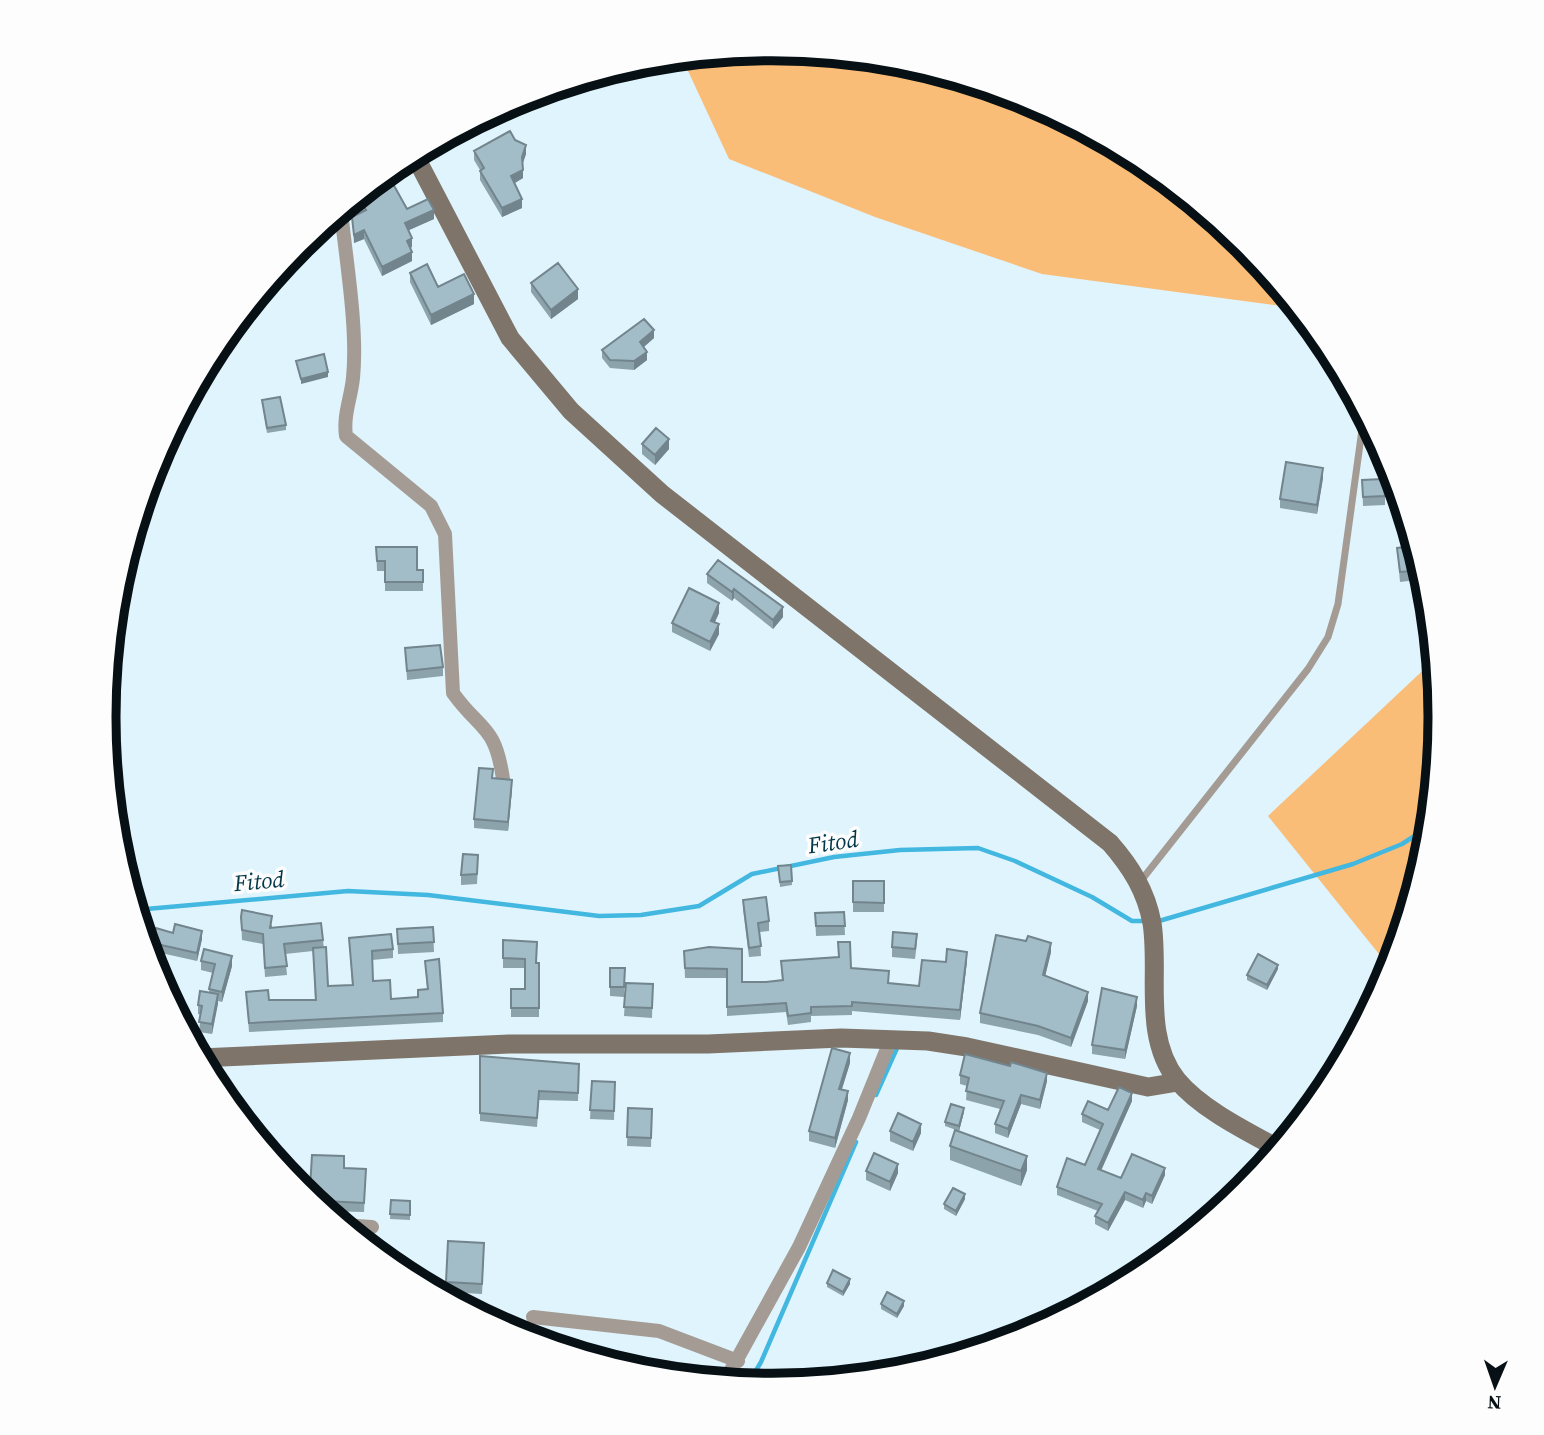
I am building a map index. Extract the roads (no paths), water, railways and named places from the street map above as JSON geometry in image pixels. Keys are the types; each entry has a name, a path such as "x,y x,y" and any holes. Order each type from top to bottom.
{"main road":[{"path":"419,164 510,338 571,411 662,494 1082,818 1110,843 1140,883 1152,922 1156,1023 1168,1067 1178,1082 1226,1120 1270,1144"},
{"path":"211,1058 509,1044 891,1039 967,1047 1148,1087 1178,1082"}],"street":[{"path":"342,222 351,313 353,377 344,421 346,436 431,506 445,534 453,693 464,708 488,729 499,748 503,779"},
{"path":"731,1372 799,1247 859,1118 891,1039"},
{"path":"358,1226 372,1227"},
{"path":"533,1317 659,1331 738,1361"}],"lane":[{"path":"1140,883 1308,668 1328,637 1338,604 1362,429"}],"waterway":[{"name":"Fitod","path":"1159,921 1353,864 1402,844 1418,834"},
{"name":"Fitod","path":"145,909 348,891 428,895 599,916 641,915 699,906 752,874 834,857 900,850 978,848 1015,861 1092,897 1132,921 1146,921"},
{"path":"876,1095 898,1046"},
{"path":"754,1373 856,1142"}]}
